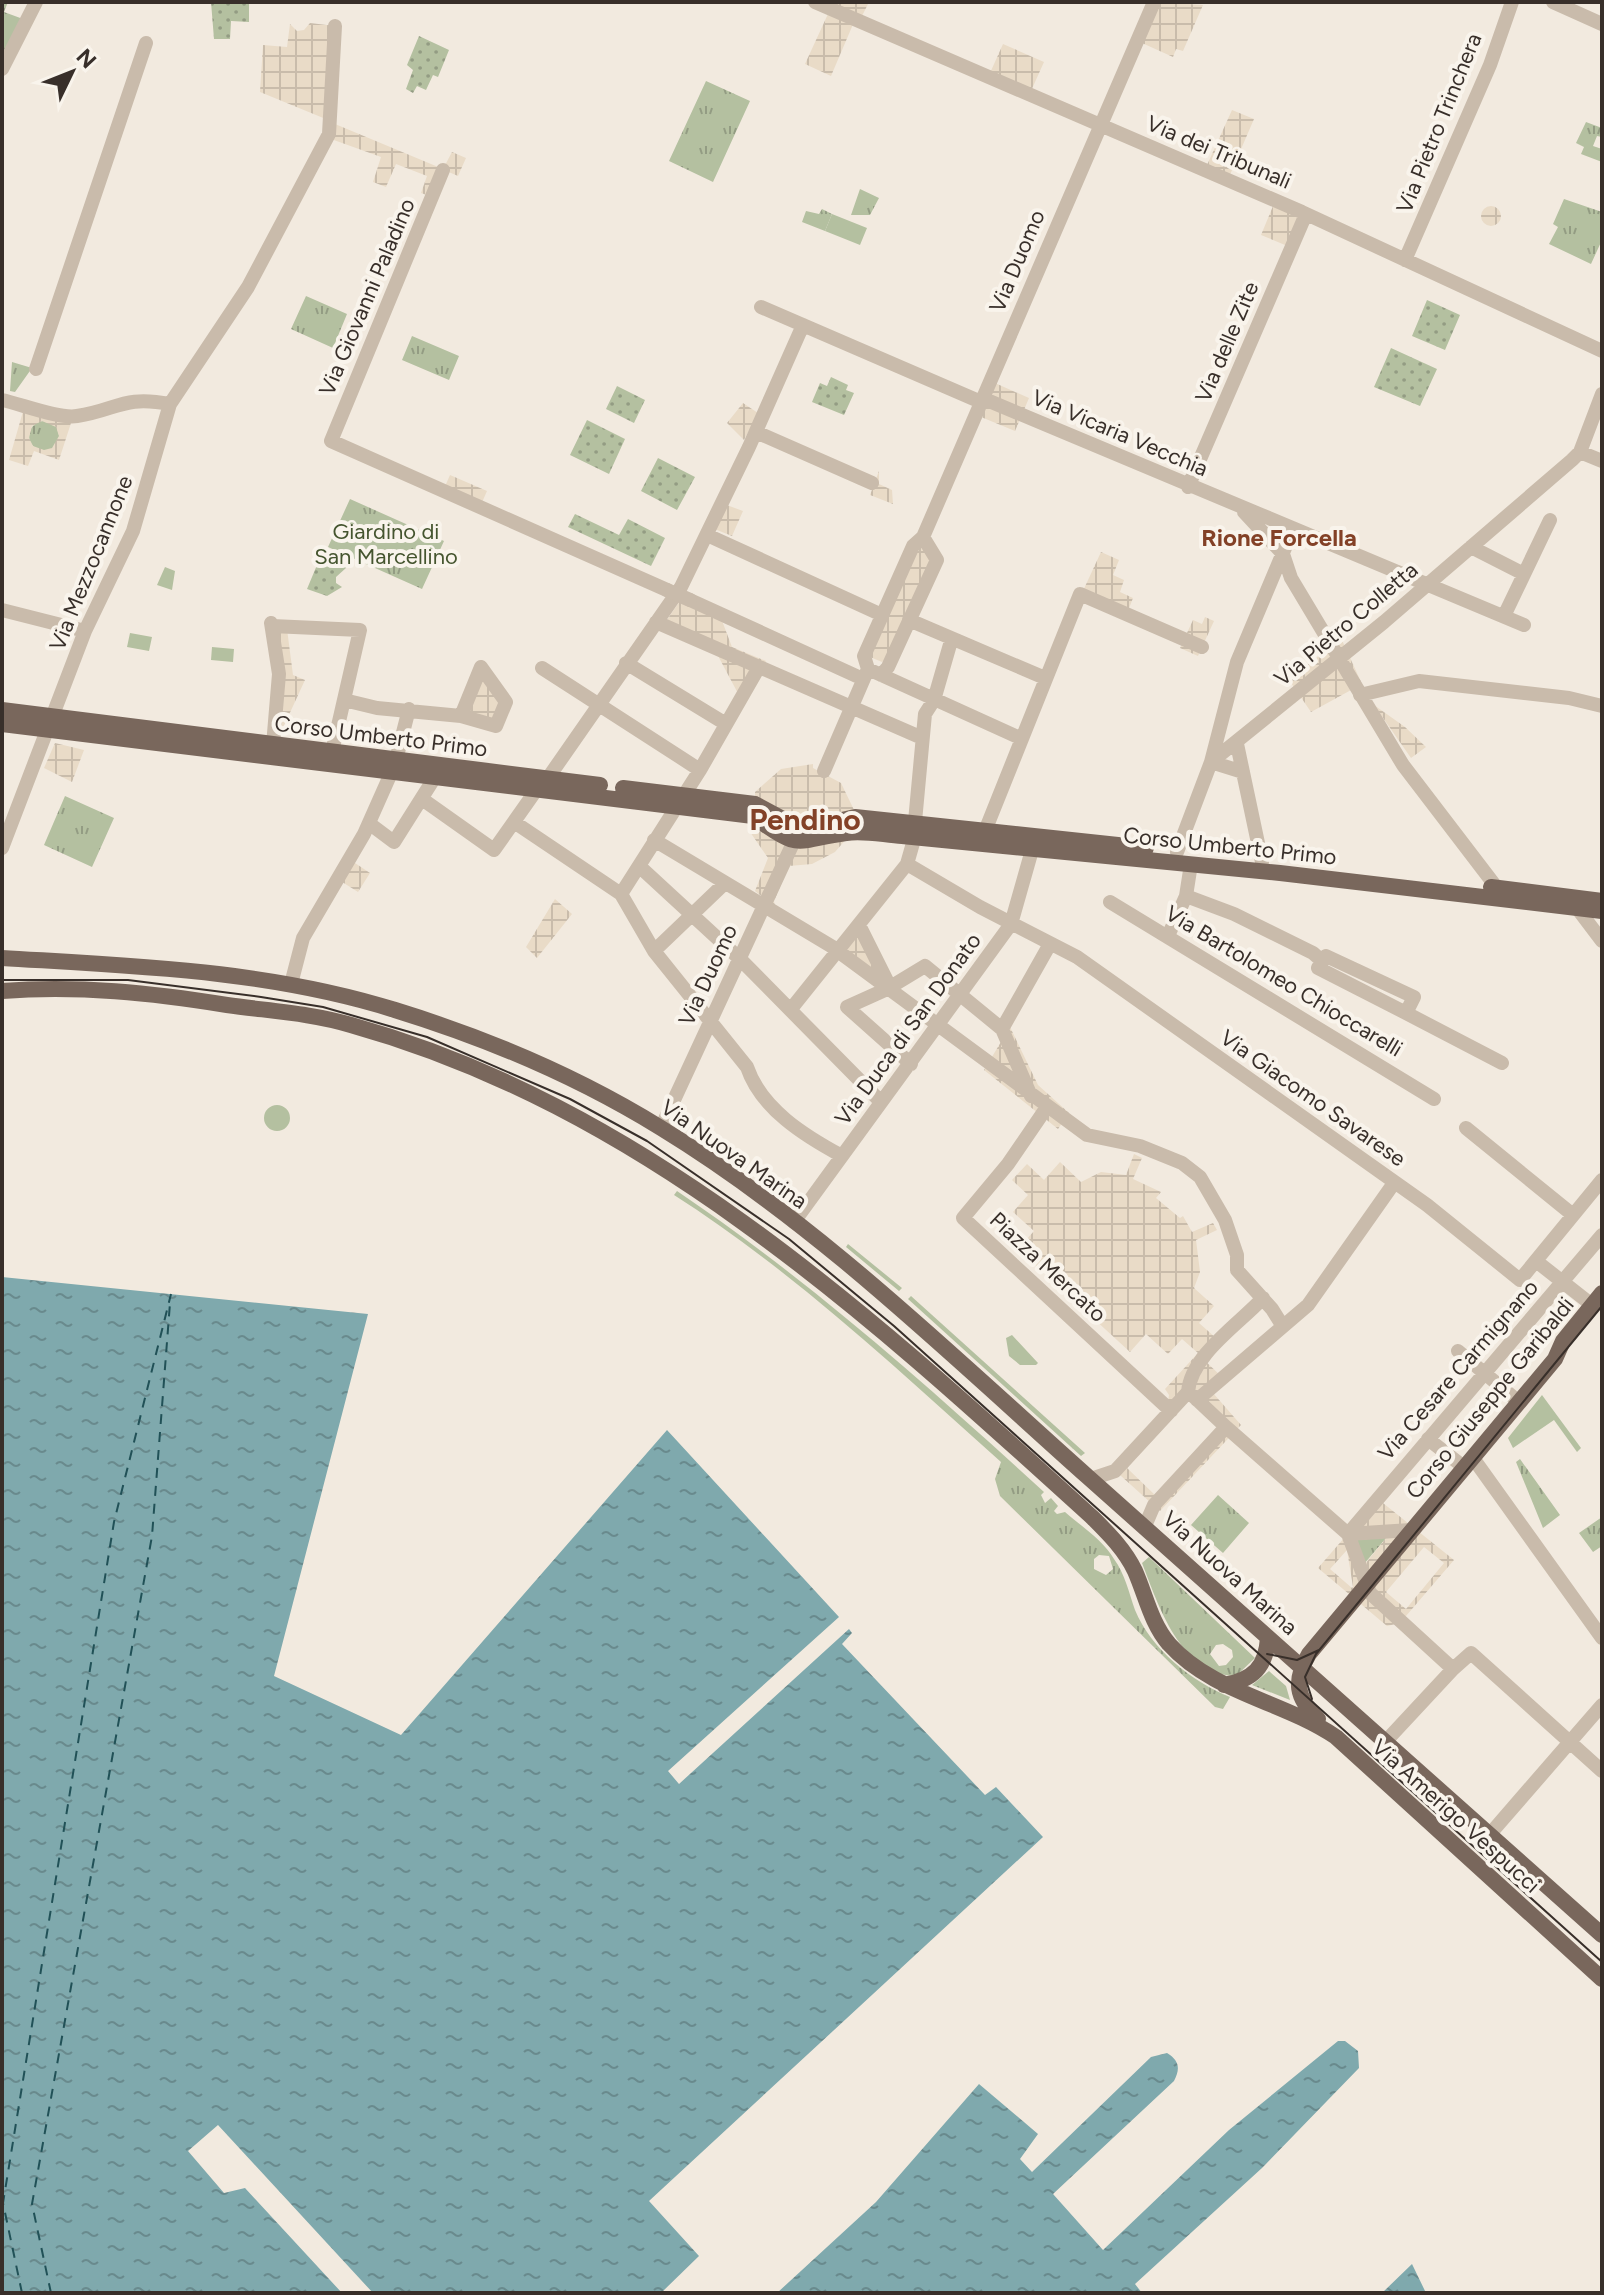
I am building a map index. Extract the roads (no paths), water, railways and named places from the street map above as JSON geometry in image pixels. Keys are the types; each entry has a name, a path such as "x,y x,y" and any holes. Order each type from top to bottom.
{"main road":[{"name":"Corso Umberto Primo","path":"2,710 52,723 754,810"},
{"name":"Corso Umberto Primo","path":"2,724 52,723 273,745 332,752 435,777 542,783"},
{"path":"754,810 796,826 854,824"},
{"path":"754,810 794,841 818,841 854,824"},
{"name":"Corso Umberto Primo","path":"854,824 914,830 1032,850 1191,864 1602,911"},
{"name":"Corso Umberto Primo","path":"914,830 985,831 1602,901"},
{"name":"Via Nuova Marina","path":"2,958 223,973 291,984 396,1010 476,1039 601,1095 661,1128 794,1222 963,1363 1301,1667"},
{"path":"2,991 70,989 147,994 349,1024 460,1063 592,1126 651,1159 800,1264 867,1317 1093,1518 1123,1550 1155,1624 1168,1643 1205,1674 1224,1685 1243,1681 1266,1660 1274,1643 1299,1651 1317,1641"},
{"name":"Corso Giuseppe Garibaldi","path":"1317,1641 1519,1402 1597,1299"},
{"path":"1317,1641 1301,1667 1298,1688 1302,1703 1336,1737"},
{"name":"Via Amerigo Vespucci","path":"1301,1667 1602,1935"},
{"name":"Via Amerigo Vespucci","path":"1224,1685 1301,1717 1336,1737 1602,1979"}],"street":[{"path":"2,69 36,2"},
{"name":"Via dei Tribunali","path":"815,2 1306,214 1602,351"},
{"name":"Via Duomo","path":"870,674 864,656 913,546 923,537 1154,2"},
{"name":"Via Pietro Trinchera","path":"1405,260 1490,65 1512,2"},
{"path":"1553,2 1602,24"},
{"name":"Via Mezzocannone","path":"2,848 7,820 52,723 85,631 133,531 170,404 248,287 333,122 335,26"},
{"path":"36,369 146,43"},
{"name":"Via Giovanni Paladino","path":"443,170 331,441 488,514 673,593"},
{"name":"Via delle Zite","path":"1188,487 1306,214"},
{"name":"Via Vicaria Vecchia","path":"761,307 1524,625"},
{"path":"422,799 494,850 656,622 707,535 803,325"},
{"path":"1602,394 1580,452 1602,461"},
{"path":"2,400 74,417 120,402 145,399 170,404"},
{"path":"756,432 872,483"},
{"name":"Via Pietro Colletta","path":"1211,762 1339,659 1580,452"},
{"path":"1241,508 1283,554 1291,578 1403,765 1497,888"},
{"path":"1504,616 1550,520"},
{"path":"1177,852 1211,762 1237,662 1293,529"},
{"path":"707,535 882,615"},
{"name":"Via Duomo","path":"824,771 850,707 870,674 888,667 937,560 923,537"},
{"path":"1471,547 1524,574"},
{"path":"673,593 1020,738"},
{"path":"985,831 1080,594 1202,647"},
{"path":"2,610 85,631"},
{"path":"909,620 951,641 1045,678"},
{"path":"656,622 920,737"},
{"path":"273,745 279,674 271,625 360,630 332,752"},
{"path":"791,1009 907,864 914,830 920,737 951,641"},
{"path":"626,663 726,724"},
{"path":"344,700 461,716 496,726 506,702 481,667 461,716"},
{"path":"621,894 700,770 759,667"},
{"path":"542,668 700,770"},
{"path":"1360,695 1419,681 1569,698 1602,706"},
{"path":"291,984 303,938 370,824 394,766 409,709"},
{"path":"1237,744 1262,862"},
{"path":"1211,762 1243,772"},
{"path":"370,824 394,842 435,777"},
{"path":"514,822 621,894 654,951 769,1102 793,1127 842,1156"},
{"path":"654,840 837,951 1087,1135 1140,1146 1182,1163 1200,1177 1217,1203 1228,1229 1237,1270 1282,1325"},
{"name":"Via Duomo","path":"661,1128 794,841"},
{"name":"Via Duca di San Donato","path":"794,1222 1011,924 1032,850"},
{"name":"Via Giacomo Savarese","path":"907,864 1011,924 1077,957 1394,1183 1520,1280 1536,1261"},
{"path":"1168,936 1186,896 1191,864"},
{"path":"639,866 740,959 881,1102"},
{"path":"654,951 725,883"},
{"path":"1186,896 1234,914 1313,953 1322,961 1326,956 1414,997 1406,1013 1502,1063"},
{"name":"Via Bartolomeo Chioccarelli","path":"1110,902 1434,1099"},
{"path":"1577,908 1602,941"},
{"path":"861,923 888,988"},
{"path":"1002,1029 1050,944"},
{"path":"911,1064 847,1007 925,966 1002,1029 1031,1096"},
{"name":"Piazza Mercato","path":"1047,1107 1008,1164 963,1218 1171,1411"},
{"path":"1466,1128 1573,1215"},
{"path":"1091,1479 1115,1471 1171,1411 1222,1377 1308,1305 1394,1183"},
{"path":"1597,1299 1563,1282 1536,1261 1573,1215 1600,1188"},
{"name":"Via Cesare Carmignano","path":"1348,1534 1602,1235"},
{"path":"1263,1298 1203,1359 1191,1377 1193,1396 1348,1534 1370,1593 1453,1669"},
{"path":"1458,1351 1519,1402"},
{"path":"1145,1526 1154,1505 1226,1427"},
{"path":"1428,1439 1469,1463 1602,1638"},
{"path":"1348,1534 1411,1530"},
{"path":"1386,1741 1468,1654 1475,1654 1602,1771"},
{"path":"1490,1834 1602,1705"}],"water":[{"path":"2,1277 368,1314 274,1676 401,1735 667,1430 839,1617 668,1771 679,1784 849,1629 852,1633 842,1644 985,1795 996,1787 1043,1837 649,2201 699,2256 661,2293 373,2293 218,2125 188,2151 224,2193 245,2188 342,2293 2,2293"},
{"path":"1338,2041 1345,2041 1358,2051 1359,2068 1262,2168 1135,2284 1142,2293 777,2293 876,2202 979,2084 1038,2134 1020,2159 1032,2172 1151,2057 1167,2053 1177,2062 1174,2081 1053,2194 1103,2250 1229,2130"},
{"path":"1412,2264 1426,2293 1382,2293"}],"tram line":[{"path":"2,980 128,980 323,1007 427,1037 570,1099 647,1141 789,1239 894,1326 1602,1962"},
{"path":"1312,1699 1305,1677 1316,1654 1602,1306"},
{"path":"1267,1654 1297,1660 1319,1650"}],"district":[{"name":"Rione Forcella","path":"1279,537"},
{"name":"Pendino","path":"805,819"}],"park label":[{"name":"Giardino di San Marcellino","path":"386,544"}]}
